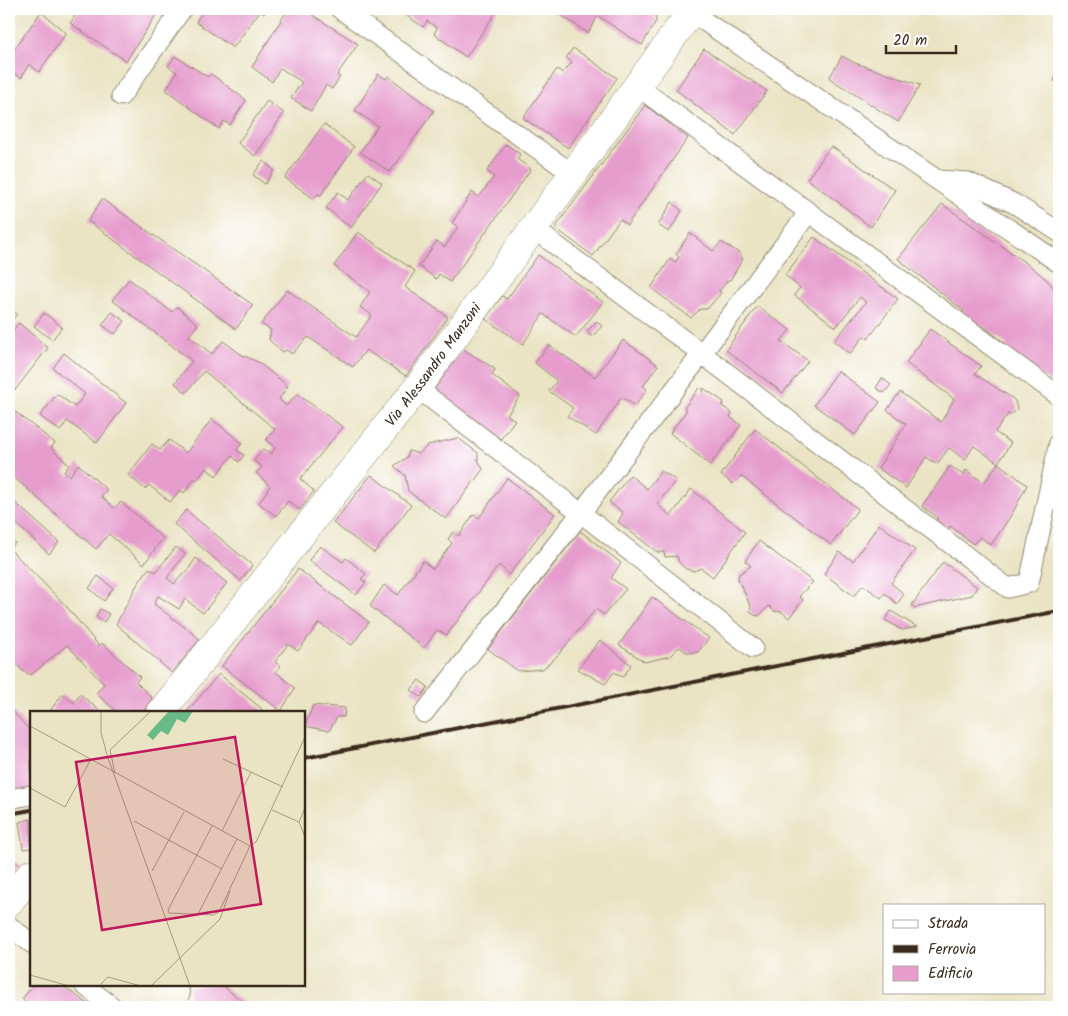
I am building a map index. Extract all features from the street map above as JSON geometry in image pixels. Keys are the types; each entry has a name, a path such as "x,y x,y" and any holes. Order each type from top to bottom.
{"main road":[{"name":"Via Alessandro Manzoni","path":"162,711 417,388 574,174 690,10"},
{"path":"9,902 30,875"}],"street":[{"path":"121,96 182,9"},
{"path":"340,9 574,174"},
{"path":"690,10 1059,263"},
{"path":"637,86 1059,396"},
{"path":"937,180 968,182 1015,204 1059,232"},
{"path":"424,713 581,513 809,212"},
{"path":"534,229 701,353 1008,588 1029,583 1059,443"},
{"path":"417,388 581,513 753,648"},
{"path":"9,798 30,795"},
{"path":"9,926 30,943"},
{"path":"85,986 113,1007"}],"building":[{"path":"80,9 160,9 126,61 70,23"},
{"path":"204,9 267,9 264,14 260,11 233,48 196,22"},
{"path":"288,9 303,9 358,44 337,75 340,77 332,89 326,85 311,111 291,98 302,82 280,68 272,82 252,67"},
{"path":"383,9 397,9 394,16"},
{"path":"397,9 498,9 466,57 434,34 437,28 427,21 423,27"},
{"path":"551,9 655,9 656,21 642,45 598,16 588,33"},
{"path":"41,12 66,33 39,72 29,64 21,78 9,70 9,48 13,51"},
{"path":"573,48 617,78 568,148 523,118 557,69 563,73 572,62 566,58"},
{"path":"704,49 767,91 735,135 676,90"},
{"path":"175,56 208,77 211,74 246,100 230,125 224,121 219,129 166,90 177,72 168,66"},
{"path":"842,56 855,63 920,85 898,122 829,78"},
{"path":"1059,67 1059,82 1054,81"},
{"path":"378,74 386,79 388,76 434,111 390,172 360,152 378,126 355,111"},
{"path":"267,101 284,113 255,156 238,143"},
{"path":"645,105 688,138 627,225 620,219 593,256 555,228"},
{"path":"324,124 354,147 321,195 318,194 314,199 285,178"},
{"path":"506,144 520,154 517,159 531,169 450,282 439,274 436,279 419,266 437,241 445,247 458,227 452,223 472,192 479,197 494,177 487,171"},
{"path":"831,146 895,190 871,227 807,179"},
{"path":"263,161 274,170 265,184 253,175"},
{"path":"368,173 382,183 351,228 326,208 338,192 348,200"},
{"path":"102,199 253,305 236,329 88,221"},
{"path":"672,202 682,211 669,232 658,225"},
{"path":"942,204 1033,268 1053,287 1059,298 1059,381 1057,387 1005,349 1007,345 982,325 979,329 961,317 964,311 898,259"},
{"path":"358,232 415,271 405,287 448,317 406,376 366,350 353,367 308,337 292,354 286,350 283,352 269,340 271,330 261,324 287,290 356,337 372,315 360,307 370,292 334,266"},
{"path":"690,233 713,251 721,242 741,254 743,259 730,280 719,291 721,293 707,309 700,309 691,318 651,288 670,259 675,262 679,257 676,254"},
{"path":"814,237 898,299 868,339 864,336 850,354 834,341 866,302 860,297 836,327 794,295 800,288 785,275"},
{"path":"538,255 603,302 576,337 543,314 523,344 485,319 502,296 507,299"},
{"path":"129,279 172,312 177,307 198,324 189,336 212,354 223,341 242,355 258,362 288,386 279,399 286,406 297,394 343,427 300,479 314,491 300,510 288,501 276,516 259,503 270,486 256,473 262,467 254,461 263,449 271,454 275,448 266,440 275,429 204,371 186,393 175,383 192,361 112,300"},
{"path":"757,306 790,330 781,341 808,361 783,393 726,350"},
{"path":"9,308 17,314 9,324"},
{"path":"112,312 125,321 115,334 102,325"},
{"path":"44,313 62,327 52,340 34,326"},
{"path":"597,321 602,326 592,337 587,331"},
{"path":"19,323 48,348 15,390 9,384 9,335"},
{"path":"930,329 981,366 975,374 1012,398 1017,409 1011,415 1008,414 995,432 1011,443 998,463 974,446 965,460 949,448 937,464 926,457 906,488 878,468 906,424 887,410 900,392 941,422 954,399 906,363"},
{"path":"623,340 658,365 643,386 647,389 635,406 622,397 596,435 567,416 573,408 549,391 557,381 535,363 549,345 595,377"},
{"path":"463,349 495,369 492,375 520,396 507,415 515,420 500,440 433,391"},
{"path":"64,353 126,403 97,443 67,421 60,431 40,416 57,394 75,407 85,394 53,368"},
{"path":"838,371 880,402 855,435 814,405"},
{"path":"882,378 891,385 884,393 876,388"},
{"path":"699,388 703,392 703,388 724,402 722,406 732,413 730,417 741,425 710,465 670,433 687,410 684,408"},
{"path":"9,407 55,443 51,448 69,465 64,472 70,476 78,464 107,490 101,496 114,508 121,502 163,538 144,564 109,534 96,549 9,473"},
{"path":"212,419 242,443 237,450 244,455 239,462 232,456 216,476 206,468 197,480 194,479 184,493 180,490 170,502 149,485 145,489 128,475 152,444 160,450 169,440 186,453"},
{"path":"755,429 858,509 831,545 741,476 733,484 721,475"},
{"path":"458,438 478,453 478,460 483,469 446,519 408,491 405,475 394,466 407,457 409,451 419,454 428,445"},
{"path":"998,463 1027,485 1012,514 991,545 980,537 973,544 950,526 948,530 936,520 938,518 922,506 950,466 963,475 966,470 984,483"},
{"path":"661,471 676,480 657,504 671,516 691,489 745,532 713,577 701,568 694,571 686,569 679,563 677,556 665,557 664,552 657,552 618,522 623,513 609,502 630,475 647,489"},
{"path":"371,475 411,505 374,553 333,523"},
{"path":"507,478 555,514 509,575 499,565 447,635 437,630 424,648 370,606 384,585 398,595 423,561 433,569 452,543 448,539 453,532 459,536 473,515 479,518"},
{"path":"9,497 59,542 49,554 9,517"},
{"path":"186,510 252,565 241,581 174,524"},
{"path":"879,524 915,550 891,583 904,594 897,604 885,593 881,598 863,585 854,596 824,574 839,552 853,561"},
{"path":"580,531 621,563 611,578 626,589 604,615 596,609 558,655 543,669 518,671 488,649"},
{"path":"9,536 15,543 10,549 66,606 99,646 102,643 140,677 136,682 152,698 144,711 116,711 96,693 104,684 67,645 31,675 23,671 12,660 10,662 9,586 12,583 9,579"},
{"path":"759,541 813,582 799,596 803,600 789,618 782,612 774,611 769,606 759,616 754,615 750,611 751,607 738,579 739,574 751,566 745,561"},
{"path":"320,546 343,562 346,558 366,574 361,579 366,582 356,595 309,560"},
{"path":"176,547 185,554 167,578 174,584 186,573 196,558 227,583 203,613 185,599 179,609 158,596 154,604 200,639 172,673 116,624 137,585 149,568 156,572"},
{"path":"943,562 977,587 972,595 914,608 912,605"},
{"path":"298,569 369,622 352,645 319,623 298,651 288,644 275,662 281,666 276,672 295,688 281,711 222,666"},
{"path":"98,576 113,588 104,601 89,588"},
{"path":"652,597 709,638 698,652 688,653 679,647 670,656 645,662 619,645"},
{"path":"100,609 109,614 104,622 96,617"},
{"path":"891,611 917,627 902,630 885,620"},
{"path":"600,640 631,665 623,677 614,672 605,684 578,669"},
{"path":"219,674 262,709 261,711 188,711"},
{"path":"419,680 428,687 421,697 411,690"},
{"path":"63,694 74,703 80,694 100,711 54,711 51,709"},
{"path":"313,705 345,708 344,717 337,717 329,731 305,726"},
{"path":"9,707 30,731 30,789 16,792 9,783"},
{"path":"30,819 30,848 23,849 19,822"},
{"path":"9,841 14,846 9,852"},
{"path":"9,857 21,866 9,881"},
{"path":"32,986 63,986 92,1007 27,1007 28,1005 22,999"},
{"path":"223,986 247,1005 245,1007 183,1007 190,997 189,987"}],"railway":[{"path":"305,758 1059,611"},
{"path":"9,814 30,810"}]}
